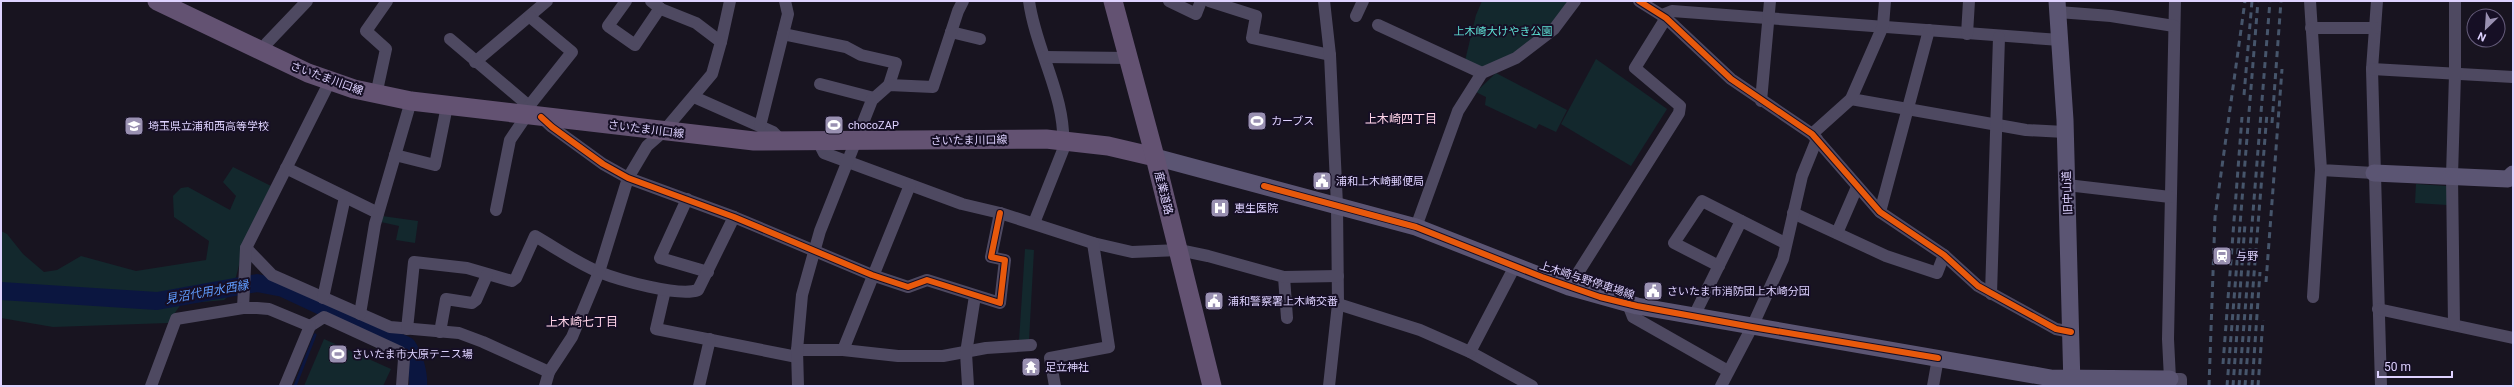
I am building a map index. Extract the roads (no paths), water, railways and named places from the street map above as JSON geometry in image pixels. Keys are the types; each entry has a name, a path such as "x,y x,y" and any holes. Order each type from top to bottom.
{"main road":[{"name":"さいたま川口線","path":"157,1 262,52 330,81 376,95 411,102 533,113 663,132 779,143 1014,139 1063,141 1108,146 1155,157"},
{"name":"産業道路","path":"1113,1 1179,250 1212,386"},
{"name":"旧中山道","path":"2058,6 2067,185 2072,382"},
{"name":"上木崎与野停車場線","path":"1155,157 1416,227 1569,287 1628,304 2072,382 2175,383"},
{"path":"2374,173 2511,178"}],"street":[{"path":"262,52 267,43 307,1"},
{"path":"376,95 386,49 366,30 386,1"},
{"path":"476,62 547,1"},
{"path":"626,1 608,26 635,45 662,5 696,22 721,42"},
{"path":"545,386 549,372 572,337 599,272 628,178 647,146 663,132 712,74 730,1"},
{"path":"760,126 784,34 788,14 786,1"},
{"path":"890,85 933,87 963,1"},
{"path":"1029,1 1032,24 1060,102 1063,141 1063,150 1034,224"},
{"path":"1169,1 1196,14 1201,1"},
{"path":"1209,1 1256,16 1252,38 1330,55"},
{"path":"1324,1 1330,55 1337,205 1338,276 1338,304 1329,386"},
{"path":"1356,16 1363,1"},
{"path":"1416,227 1458,111 1482,73 1516,58 1554,29 1575,1"},
{"path":"1640,1 1664,17 1731,79 1814,136 1880,212 1944,255 1978,286 2056,329 2071,332"},
{"path":"1761,101 1770,1"},
{"path":"1721,386 1752,327 1783,259 1785,243 1814,136 1851,99 1883,26 1885,1"},
{"path":"1967,34 1969,1"},
{"path":"2175,1 2170,197 2175,383"},
{"path":"2310,1 2321,170 2313,297"},
{"path":"2377,1 2372,69 2381,386"},
{"path":"2454,325 2452,176 2455,74 2455,1"},
{"path":"2058,6 2174,26"},
{"path":"1569,287 1679,113 1680,106 1635,68 1664,17 1672,11 1883,26 1999,37 2060,40"},
{"path":"496,210 510,140 533,113 572,52 530,17"},
{"path":"1378,26 1482,73"},
{"path":"2311,28 2375,28"},
{"path":"1880,212 1929,30"},
{"path":"951,32 980,38"},
{"path":"784,34 846,47 861,55 896,62 890,85 874,98 820,231 802,295 797,353 798,386"},
{"path":"1991,294 1998,123 1999,37"},
{"path":"450,40 533,113 603,164 628,178 734,217 814,252 872,275 908,286 926,280 1000,303 1006,260 992,257 1000,213"},
{"path":"1045,57 1128,58"},
{"path":"2372,69 2513,77"},
{"path":"243,303 246,248 330,81"},
{"path":"820,84 874,98"},
{"path":"694,97 738,118 760,126 777,136 779,143"},
{"path":"1851,99 1998,123 2026,130 2065,132"},
{"path":"360,314 378,213 411,102"},
{"path":"395,155 435,165 447,106"},
{"path":"819,143 824,153 962,204 1000,213 1093,243 1132,252 1179,250 1208,256 1284,277 1338,276"},
{"path":"286,168 378,213"},
{"path":"2321,170 2374,173"},
{"path":"843,350 872,275 910,185"},
{"path":"2067,185 2170,197"},
{"path":"1837,233 1857,186"},
{"path":"323,298 345,197"},
{"path":"687,199 660,258 708,272"},
{"path":"1719,266 1674,243 1702,201 1785,243"},
{"path":"1793,212 1886,256 1937,273 1944,255"},
{"path":"406,329 414,262 468,268 487,275 512,281 516,278 535,236 599,272 665,290 688,294 698,290 734,217"},
{"path":"1694,316 1742,222"},
{"path":"1055,386 1050,358 1109,347 1093,243"},
{"path":"246,248 272,276 390,327 459,333 483,342 549,372"},
{"path":"1470,352 1515,266"},
{"path":"440,332 446,299 472,303 476,300 487,275"},
{"path":"1284,277 1287,318"},
{"path":"665,290 656,329 797,353 843,350 898,356 943,356 966,353 986,348 1030,345"},
{"path":"968,386 966,353 975,296"},
{"path":"151,386 176,319 243,303 270,309 310,326"},
{"path":"1338,304 1420,330 1470,352 1532,386"},
{"path":"1628,304 1633,317 1728,371"},
{"path":"2378,309 2513,338"},
{"path":"285,386 310,326 324,318 400,352 404,359 402,386"},
{"path":"699,386 710,339"},
{"path":"1933,386 1938,358"}],"waterway":[{"name":"見沼代用水西縁","path":"1,291 157,301 257,283 283,288 407,346 416,365 418,386"},
{"path":"295,386 315,335"}],"railway":[{"path":"2209,386 2215,217 2245,1"},
{"path":"2244,95 2252,1"},
{"path":"2227,386 2258,1"},
{"path":"2239,386 2270,1"},
{"path":"2272,123 2281,1"},
{"path":"2266,282 2282,69"},
{"path":"2245,386 2267,113"},
{"path":"2223,364 2242,117"},
{"path":"2233,386 2245,224"},
{"path":"2252,386 2260,272"},
{"path":"2258,386 2263,320"}],"place":[{"name":"カーブス","path":"1257,121"},
{"name":"chocoZAP","path":"834,125"},
{"name":"埼玉県立浦和西高等学校","path":"134,126"},
{"name":"浦和上木崎郵便局","path":"1322,181"},
{"name":"恵生医院","path":"1220,208"},
{"name":"与野","path":"2222,256"},
{"name":"さいたま市消防団上木崎分団","path":"1653,291"},
{"name":"浦和警察署上木崎交番","path":"1214,301"},
{"name":"さいたま市大原テニス場","path":"338,354"},
{"name":"足立神社","path":"1031,367"}],"district":[{"name":"上木崎四丁目","path":"1401,119"},
{"name":"上木崎七丁目","path":"582,322"}],"park label":[{"name":"上木崎大けやき公園","path":"1503,31"}]}
